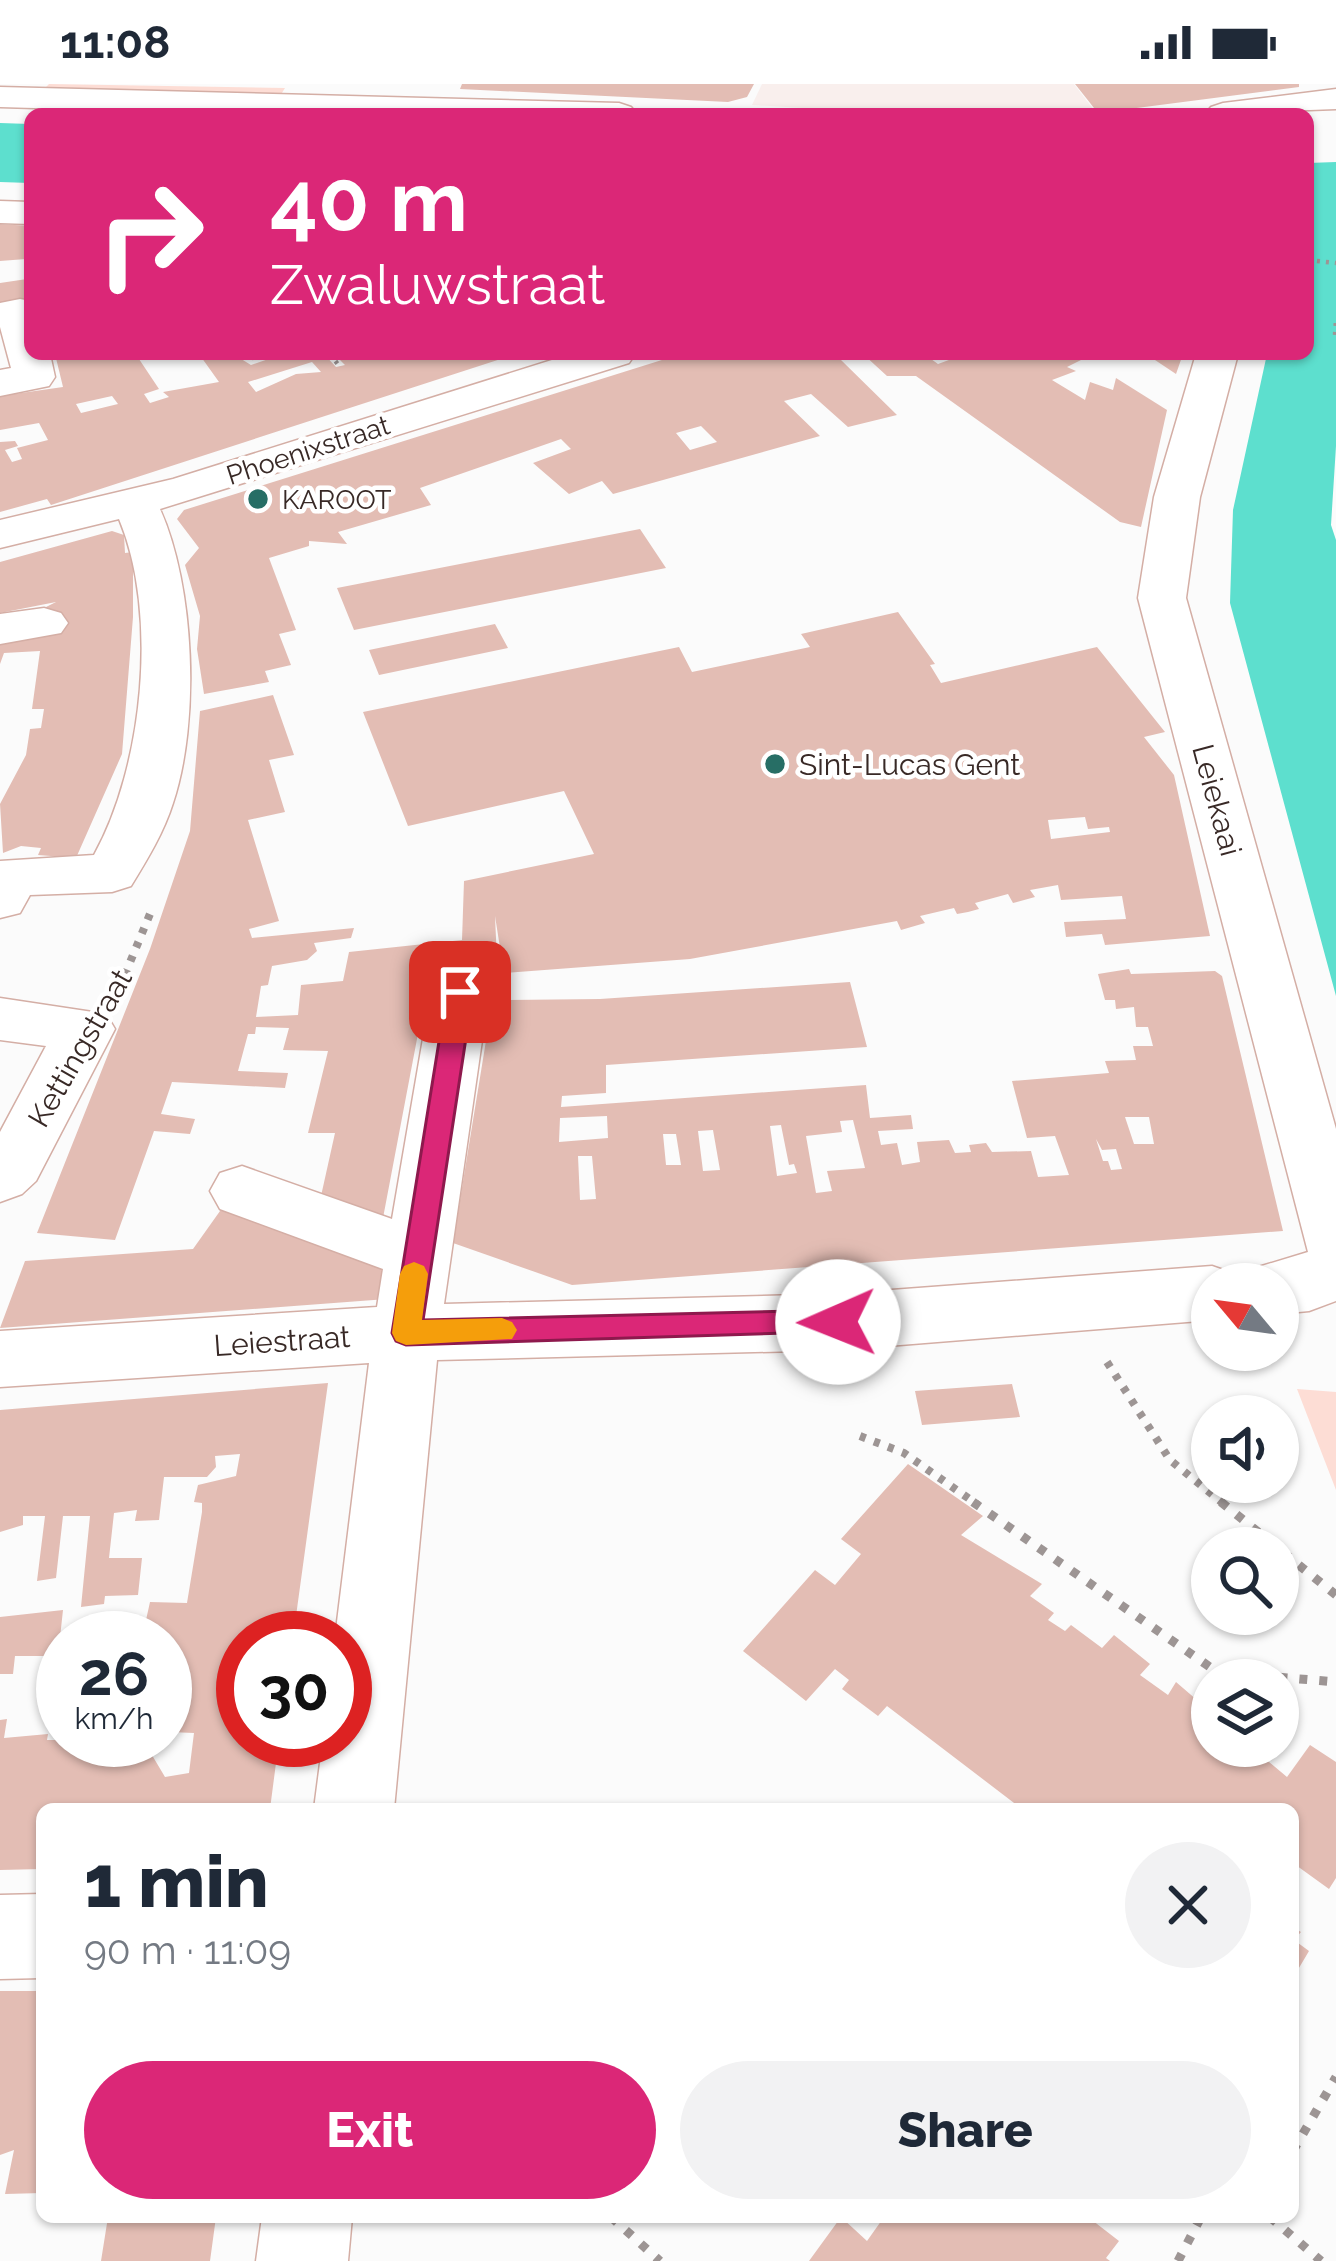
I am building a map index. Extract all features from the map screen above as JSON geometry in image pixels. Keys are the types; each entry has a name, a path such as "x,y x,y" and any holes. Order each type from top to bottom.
{"street":[{"path":"11,97 310,94 526,108"},
{"path":"1265,108 1336,98"},
{"path":"0,315 20,311 24,330"},
{"path":"0,382 34,377 30,360"},
{"name":"Phoenixstraat","path":"0,534 134,502 595,360"},
{"name":"Leiekaai","path":"1215,360 1177,497 1162,598 1320,1267"},
{"path":"0,899 11,877 112,873 150,793 161,707 152,552 134,502"},
{"path":"355,1803 416,1254 460,992"},
{"path":"0,1019 86,1029"},
{"name":"Kettingstraat","path":"0,1177 14,1165 86,1029"},
{"path":"242,1191 416,1254"},
{"name":"Leiestraat","path":"0,1359 406,1333 838,1322 1191,1295"},
{"path":"0,1937 36,1936"},
{"path":"302,2261 307,2223"}],"path":[{"path":"1334,334 1336,320"},
{"path":"335,360 340,367"},
{"name":"Kettingstraat","path":"86,1029 115,1000 158,891 112,873"},
{"path":"1107,1362 1169,1460 1336,1595"},
{"path":"860,1436 904,1453 1217,1672 1336,1682"},
{"path":"1299,2141 1336,2077"},
{"path":"618,2223 660,2261"},
{"path":"1178,2261 1198,2223"},
{"path":"1277,2223 1321,2261"}],"shaded area":[{"path":"762,84 1074,84 1092,108 801,108 752,105"},
{"path":"46,87 285,88 280,96"},
{"path":"0,123 24,124 24,183 0,182"},
{"path":"1336,162 1336,446 1331,525 1336,540 1336,996 1230,603 1233,510 1266,360 1314,360 1314,163"},
{"path":"1297,1389 1336,1392 1336,1490"}],"building":[{"path":"462,84 754,84 747,97 728,102 460,89"},
{"path":"1075,84 1299,84 1137,108 1094,108"},
{"path":"0,224 24,226 24,259 0,261"},
{"path":"24,279 24,305 0,309 0,283"},
{"path":"56,360 140,360 159,389 144,394 150,403 169,397 163,392 219,382 203,360 243,360 251,365 266,360 330,360 336,367 345,365 340,360 498,360 51,505 47,499 0,512 0,442 15,441 18,446 5,450 12,462 22,459 17,448 48,440 39,423 0,430 0,396 63,387","holes":["312,362 321,372 296,374 256,392 248,382","112,396 118,404 81,413 76,404"]},
{"path":"662,360 841,360 897,415 848,427 811,394 784,401 820,436 613,494 602,481 569,494 533,463 571,449 561,439 420,488 431,505 338,532 347,544 309,541 309,546 269,558 296,630 279,634 291,665 265,671 269,682 204,694 197,649 200,616 185,565 199,548 177,519 184,510","holes":["701,426 717,442 690,450 676,433"]},
{"path":"870,360 932,360 938,364 949,360 1081,360 1067,367 1076,371 1052,380 1085,400 1090,382 1113,390 1116,378 1167,410 1141,527 1120,522 916,376 887,376"},
{"path":"1155,360 1181,360 1176,374"},
{"path":"640,529 666,568 354,630 337,588"},
{"path":"112,531 124,535 125,553 133,552 122,754 76,858 38,855 41,848 21,846 3,853 0,804 26,755 30,729 41,728 44,709 32,709 40,651 4,653 0,664 0,637 43,630 46,607 56,602 0,613 0,562"},
{"path":"898,612 935,664 930,665 941,683 1097,647 1165,732 1144,737 1174,775 1210,936 1105,945 1102,934 1066,937 1064,922 1126,919 1122,896 1061,900 1058,885 1030,890 1035,897 1013,903 1008,894 975,903 979,909 968,912 957,914 954,908 920,916 925,923 901,930 897,921 690,959 504,973 495,916 498,983 428,981 383,1218 321,1196 335,1133 308,1133 328,1051 283,1050 289,1028 256,1027 255,1034 248,1034 238,1071 288,1073 285,1088 172,1082 161,1114 195,1119 190,1134 154,1131 115,1240 37,1233 150,949 190,831 200,711 273,695 294,755 269,760 285,812 248,820 279,921 249,929 252,938 354,928 351,938 314,943 317,951 307,960 272,966 268,985 261,986 256,1017 298,1015 301,985 343,981 349,952 462,940 464,881 594,854 564,791 408,826 363,712 679,647 692,672 810,647 801,634","holes":["1085,817 1088,829 1109,827 1110,832 1051,839 1048,820"]},
{"path":"495,624 508,648 379,675 369,650"},
{"path":"1129,969 1131,974 1215,971 1222,976 1283,1231 572,1285 453,1243 491,1010 501,1010 501,1000 600,999 850,982 867,1047 606,1065 606,1093 562,1096 561,1107 866,1085 870,1118 911,1115 913,1129 878,1131 881,1145 897,1143 902,1165 920,1162 917,1142 949,1140 955,1153 971,1152 969,1145 986,1143 992,1152 1031,1151 1038,1177 1069,1175 1055,1136 1027,1138 1012,1081 1109,1073 1105,1061 1136,1060 1133,1046 1153,1046 1148,1027 1136,1027 1134,1007 1116,1009 1115,1000 1105,1000 1098,974","holes":["607,1116 608,1138 559,1142 560,1118","1125,1117 1149,1117 1154,1144 1134,1144","853,1120 865,1168 827,1171 832,1191 816,1193 806,1136 842,1132 840,1121","781,1125 789,1165 794,1164 797,1173 777,1176 770,1126","713,1130 720,1170 703,1171 698,1131","663,1134 676,1134 681,1165 666,1165","1096,1139 1102,1150 1116,1149 1122,1169 1111,1170 1108,1161 1103,1161","578,1156 592,1156 596,1199 580,1200"]},
{"path":"225,1204 393,1264 387,1299 0,1328 25,1261 193,1249"},
{"path":"328,1383 297,1611 216,1611 216,1767 275,1767 271,1803 36,1803 36,1869 0,1870 0,1720 7,1719 4,1738 36,1735 36,1767 159,1767 165,1777 189,1773 194,1733 192,1611 148,1611 150,1602 187,1603 202,1512 202,1503 194,1502 198,1485 236,1476 240,1454 215,1456 216,1467 207,1477 164,1477 159,1520 135,1521 137,1510 114,1513 109,1558 142,1558 138,1595 105,1596 104,1604 81,1607 90,1516 63,1516 56,1578 37,1581 45,1516 23,1516 23,1525 0,1532 0,1410"},
{"path":"1012,1384 1020,1417 922,1425 915,1391"},
{"path":"908,1464 983,1516 961,1535 1042,1584 1030,1596 1054,1613 1048,1620 1065,1631 1071,1625 1102,1648 1114,1635 1150,1664 1140,1675 1168,1695 1176,1682 1191,1695 1191,1767 1275,1767 1287,1777 1299,1767 1310,1745 1336,1762 1336,1878 1329,1889 1299,1867 1299,1803 1014,1803 887,1706 878,1716 842,1689 849,1680 835,1669 806,1701 743,1651 815,1570 835,1585 861,1554 841,1539"},
{"path":"36,1613 36,1656 15,1656 13,1674 0,1674 0,1617"},
{"path":"1299,1944 1309,1951 1299,1968"},
{"path":"0,1991 36,1991 36,2193 5,2194 14,2150 0,2155"},
{"path":"107,2223 215,2223 210,2261 101,2261"},
{"path":"837,2223 848,2223 867,2241 880,2223 1096,2223 1119,2241 1106,2258 1110,2261 809,2261"}],"slow traffic":[{"path":"414,1274 406,1333 502,1330"}],"place":[{"name":"KAROOT","path":"258,499"},
{"name":"Sint-Lucas Gent","path":"775,764"}],"route":[{"path":"460,992 406,1333 838,1322"}]}
